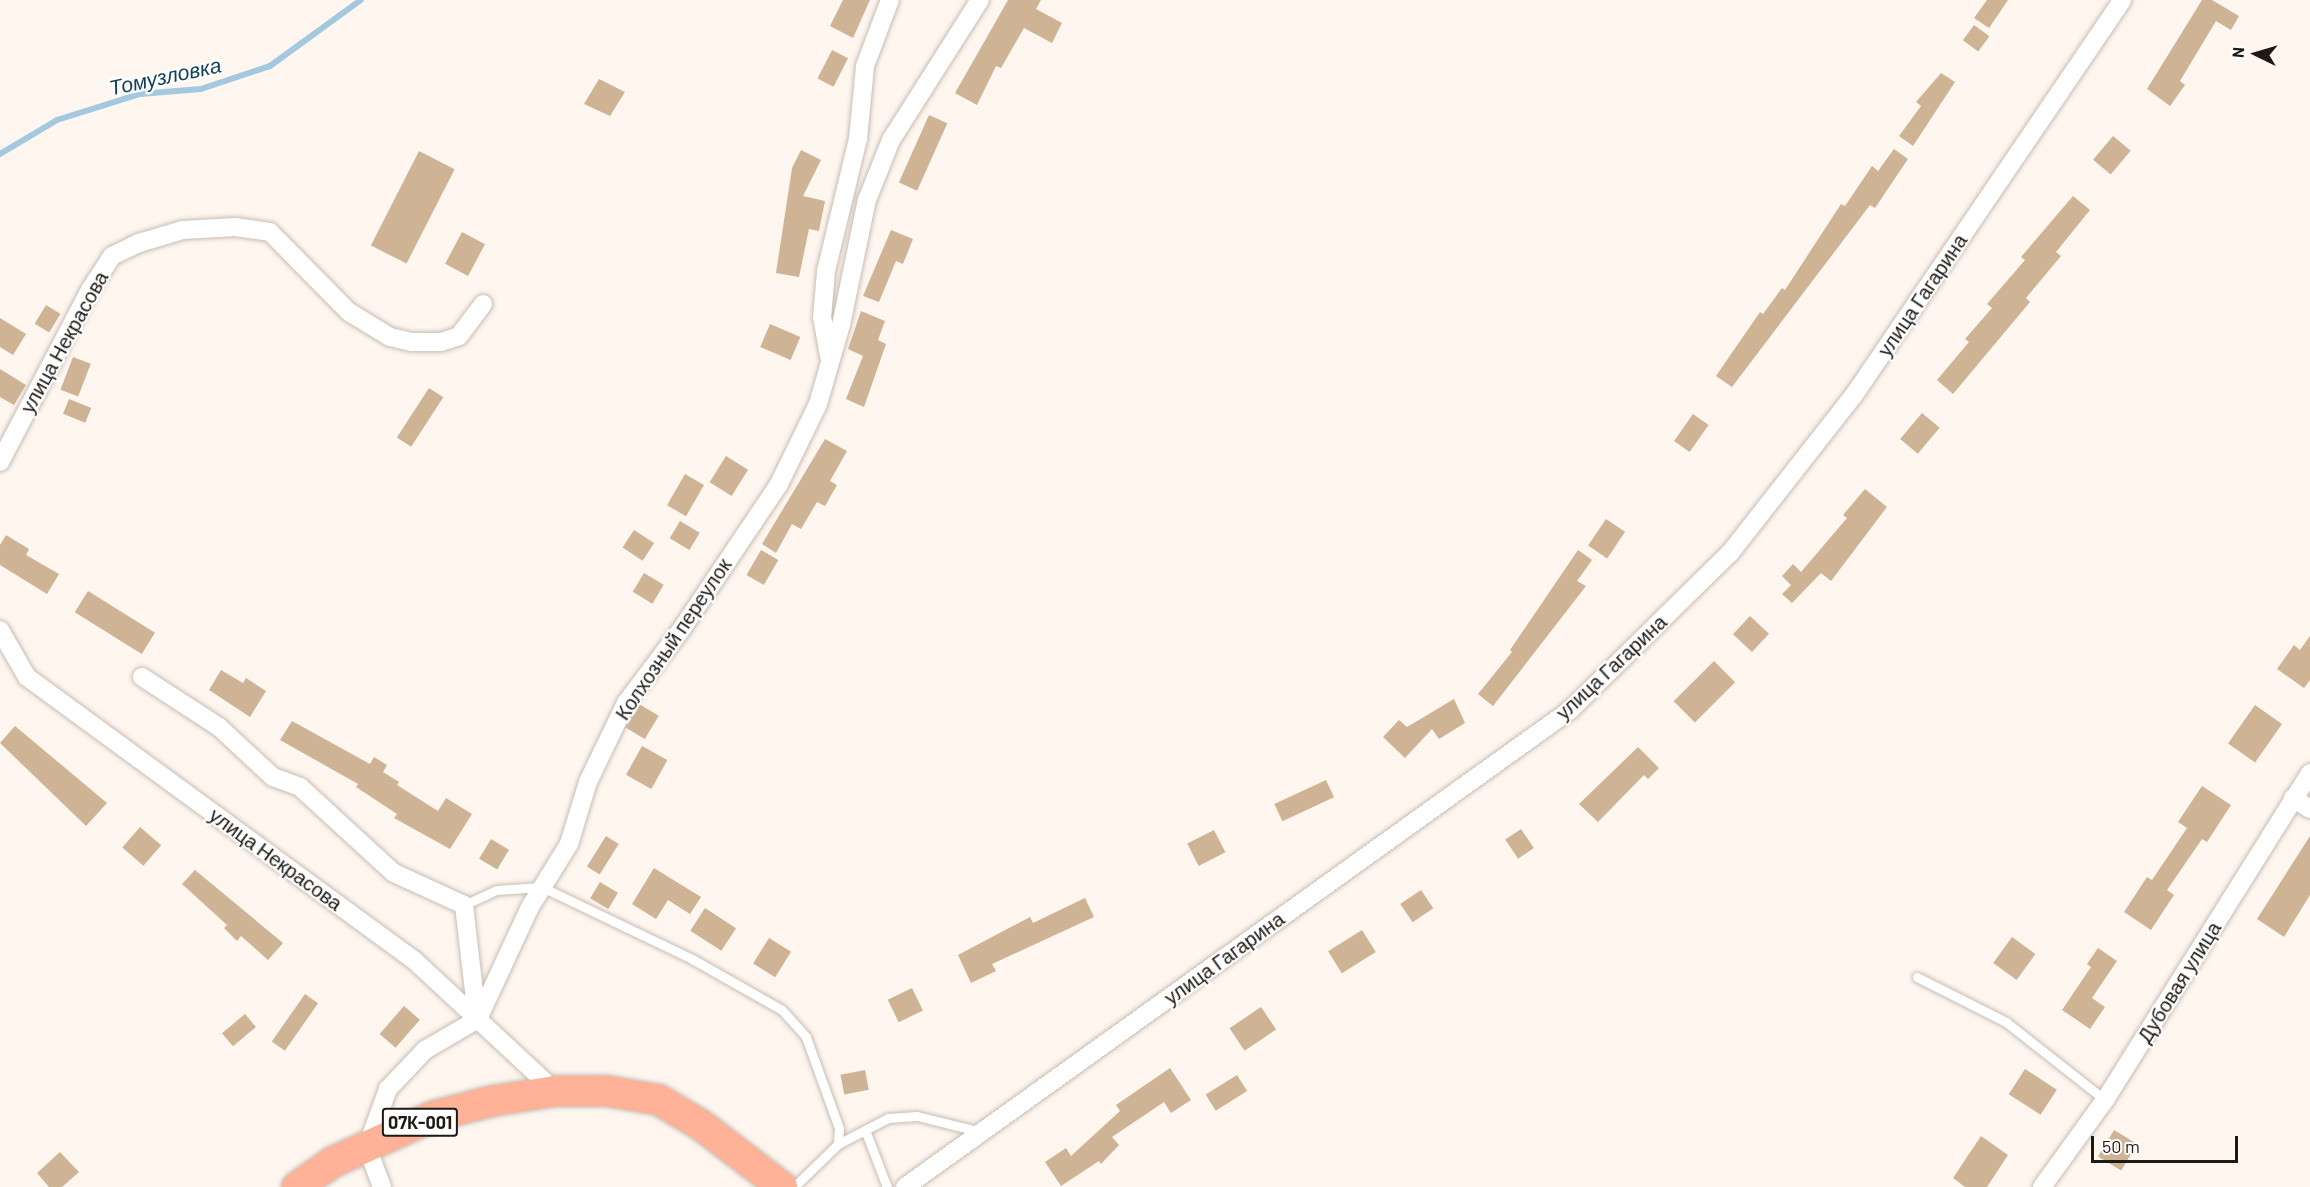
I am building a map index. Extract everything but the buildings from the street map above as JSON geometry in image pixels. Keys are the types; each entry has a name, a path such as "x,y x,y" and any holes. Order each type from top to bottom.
{"main road":[{"name":"07К-001","path":"297,1187 333,1162 434,1116 492,1101 555,1091 607,1090 659,1101 701,1125 782,1187"}],"street":[{"name":"Колхозный переулок","path":"830,361 822,318 826,271 858,139 865,66 890,0"},
{"name":"Колхозный переулок","path":"478,1019 542,887 569,844 588,782 626,703 683,627 779,484 818,404 867,200 891,140 980,0"},
{"name":"улица Гагарина","path":"904,1187 1569,711 1730,553 1854,395 2122,0"},
{"name":"улица Некрасова","path":"0,462 90,290 112,256 139,243 183,230 234,227 270,232 349,312 390,337 412,342 441,342 459,336 483,304"},
{"name":"улица Некрасова","path":"0,630 27,677 415,961 555,1091"},
{"path":"142,677 219,727 273,777 300,787 394,873 464,905 478,1019 425,1050 388,1089 367,1147 382,1187"},
{"name":"Дубовая улица","path":"2042,1187 2105,1100 2310,772"},
{"path":"2293,798 2310,809"}],"lane":[{"path":"464,905 496,890 542,887 692,959 782,1011 806,1037 839,1128 838,1144"},
{"path":"1917,977 2006,1022 2105,1100"},
{"path":"794,1187 838,1144 888,1118 917,1116 981,1132"},
{"path":"865,1130 887,1187"}],"waterway":[{"name":"Томузловка","path":"0,154 57,120 140,94 201,89 270,66 361,0"}]}
